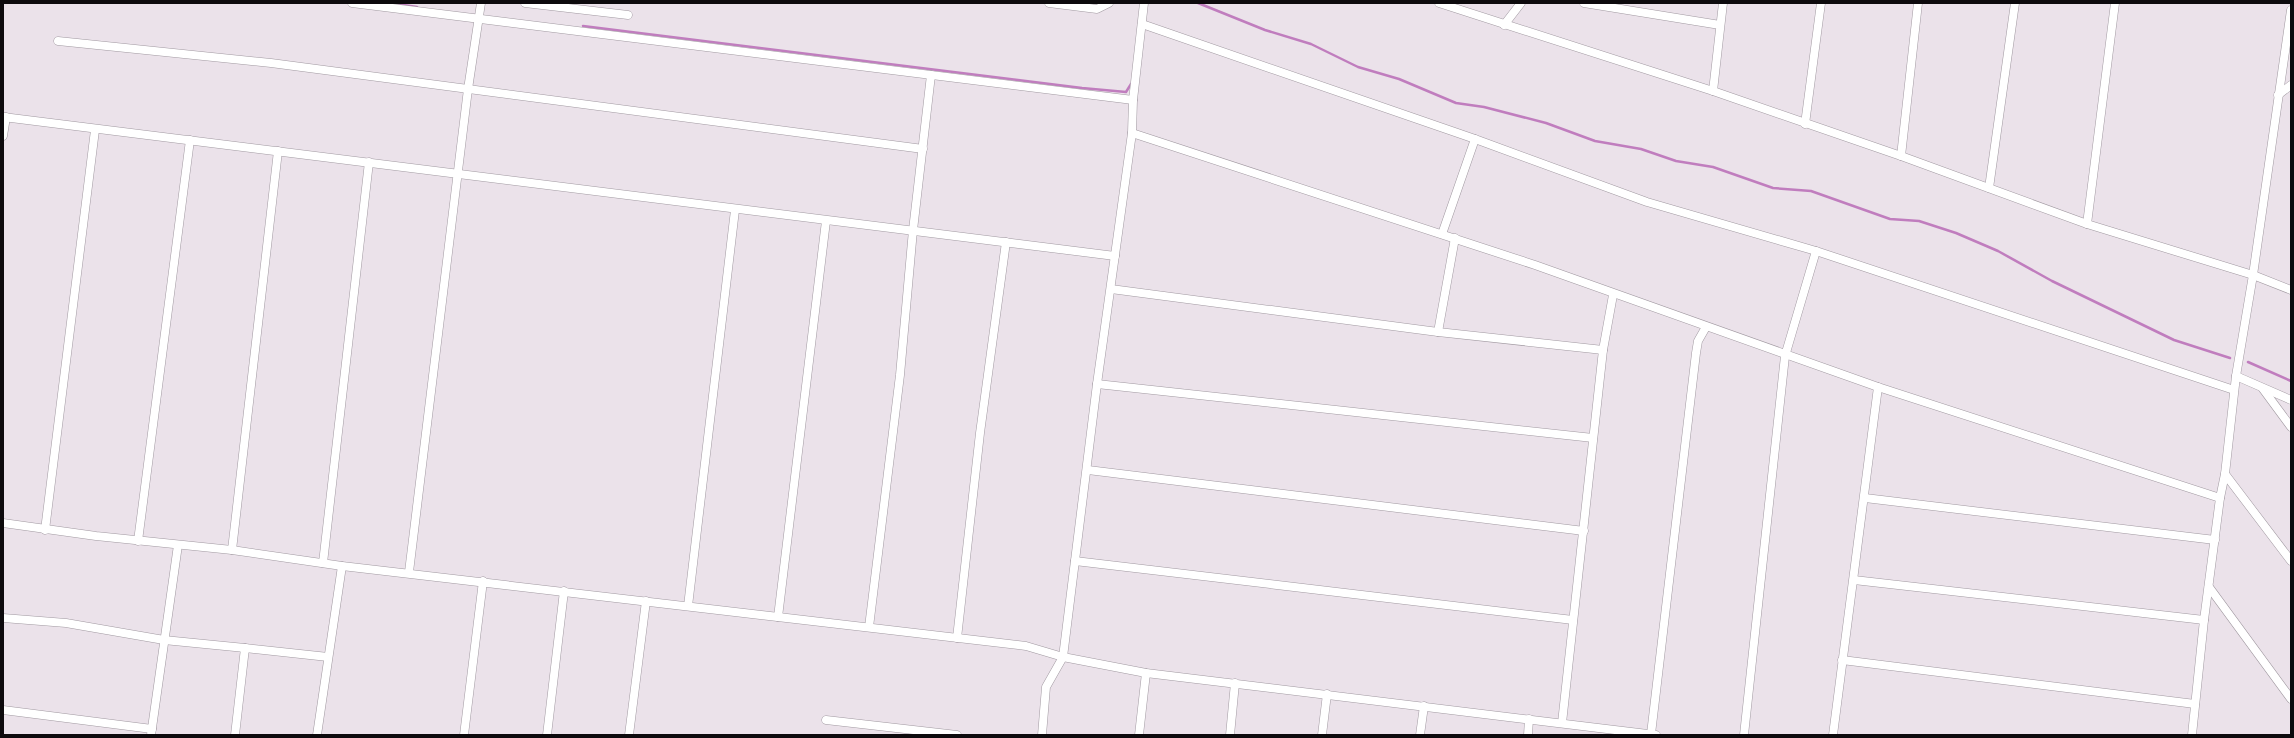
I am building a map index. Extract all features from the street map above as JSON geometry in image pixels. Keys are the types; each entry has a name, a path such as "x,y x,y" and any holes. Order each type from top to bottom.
{"street":[{"path":"352,3 1133,100"},
{"path":"409,572 468,89 481,3"},
{"path":"524,3 628,15"},
{"path":"1049,3 1097,10 1109,3"},
{"path":"1042,735 1046,687 1063,657 1088,470 1097,384 1132,134 1133,100 1144,3"},
{"path":"1439,3 1713,91 1901,156 2087,224 2253,275 2291,290"},
{"path":"1504,24 1521,3"},
{"path":"1584,3 1720,25"},
{"path":"1713,91 1723,3"},
{"path":"1805,124 1821,3"},
{"path":"1901,156 1918,3"},
{"path":"1989,188 2015,3"},
{"path":"2087,224 2115,3"},
{"path":"2192,735 2204,620 2220,498 2225,474 2234,390 2253,275 2291,10"},
{"path":"1142,24 1475,139 1647,202 1816,251 2234,390"},
{"path":"58,40 271,63 923,149"},
{"path":"869,627 900,375 913,230 932,75"},
{"path":"2278,95 2291,85"},
{"path":"3,136 4,117 95,130 369,162 458,175 735,210 913,230 1115,256"},
{"path":"45,530 95,130"},
{"path":"1132,134 1454,238 1613,295 1706,326 1785,356 2220,498"},
{"path":"1442,234 1475,139"},
{"path":"138,541 190,140"},
{"path":"232,550 278,151"},
{"path":"323,563 369,162"},
{"path":"688,606 735,210"},
{"path":"778,616 826,221"},
{"path":"1438,332 1454,238"},
{"path":"957,638 980,433 1006,242"},
{"path":"1744,735 1785,356 1816,251"},
{"path":"1111,289 1438,332 1603,350"},
{"path":"1562,724 1603,350 1613,295"},
{"path":"3,524 138,541 232,550 342,566 409,572 1026,646 1063,657 1146,673 1653,735 1696,353 1698,341 1706,326"},
{"path":"2236,376 2291,400"},
{"path":"1097,384 1593,438"},
{"path":"1833,735 1865,498 1878,387"},
{"path":"2263,388 2291,427"},
{"path":"2280,412 2283,397"},
{"path":"1088,470 1584,531"},
{"path":"2225,474 2291,561"},
{"path":"1865,498 2215,540"},
{"path":"3,710 152,732 178,545"},
{"path":"1075,561 1573,620"},
{"path":"317,735 342,566"},
{"path":"1854,580 2204,620"},
{"path":"464,735 483,582"},
{"path":"2209,587 2291,699"},
{"path":"547,735 564,591"},
{"path":"629,735 646,601"},
{"path":"3,618 66,623 164,640 328,657"},
{"path":"235,735 245,648"},
{"path":"1842,660 2195,704"},
{"path":"1139,735 1146,673"},
{"path":"1230,735 1236,683"},
{"path":"1322,735 1327,694"},
{"path":"1420,735 1424,706"},
{"path":"1528,735 1530,719"},
{"path":"826,720 957,735"}],"waterway":[{"path":"390,3 417,7"},
{"path":"1198,3 1265,30 1311,44 1358,67 1399,79 1456,103 1484,107 1546,123 1595,141 1641,149 1676,161 1713,167 1773,188 1811,191 1890,219 1919,221 1956,233 1998,251 2052,281 2174,340 2230,358"},
{"path":"583,26 1082,88 1126,92 1131,84"},
{"path":"2248,362 2291,381"}]}
